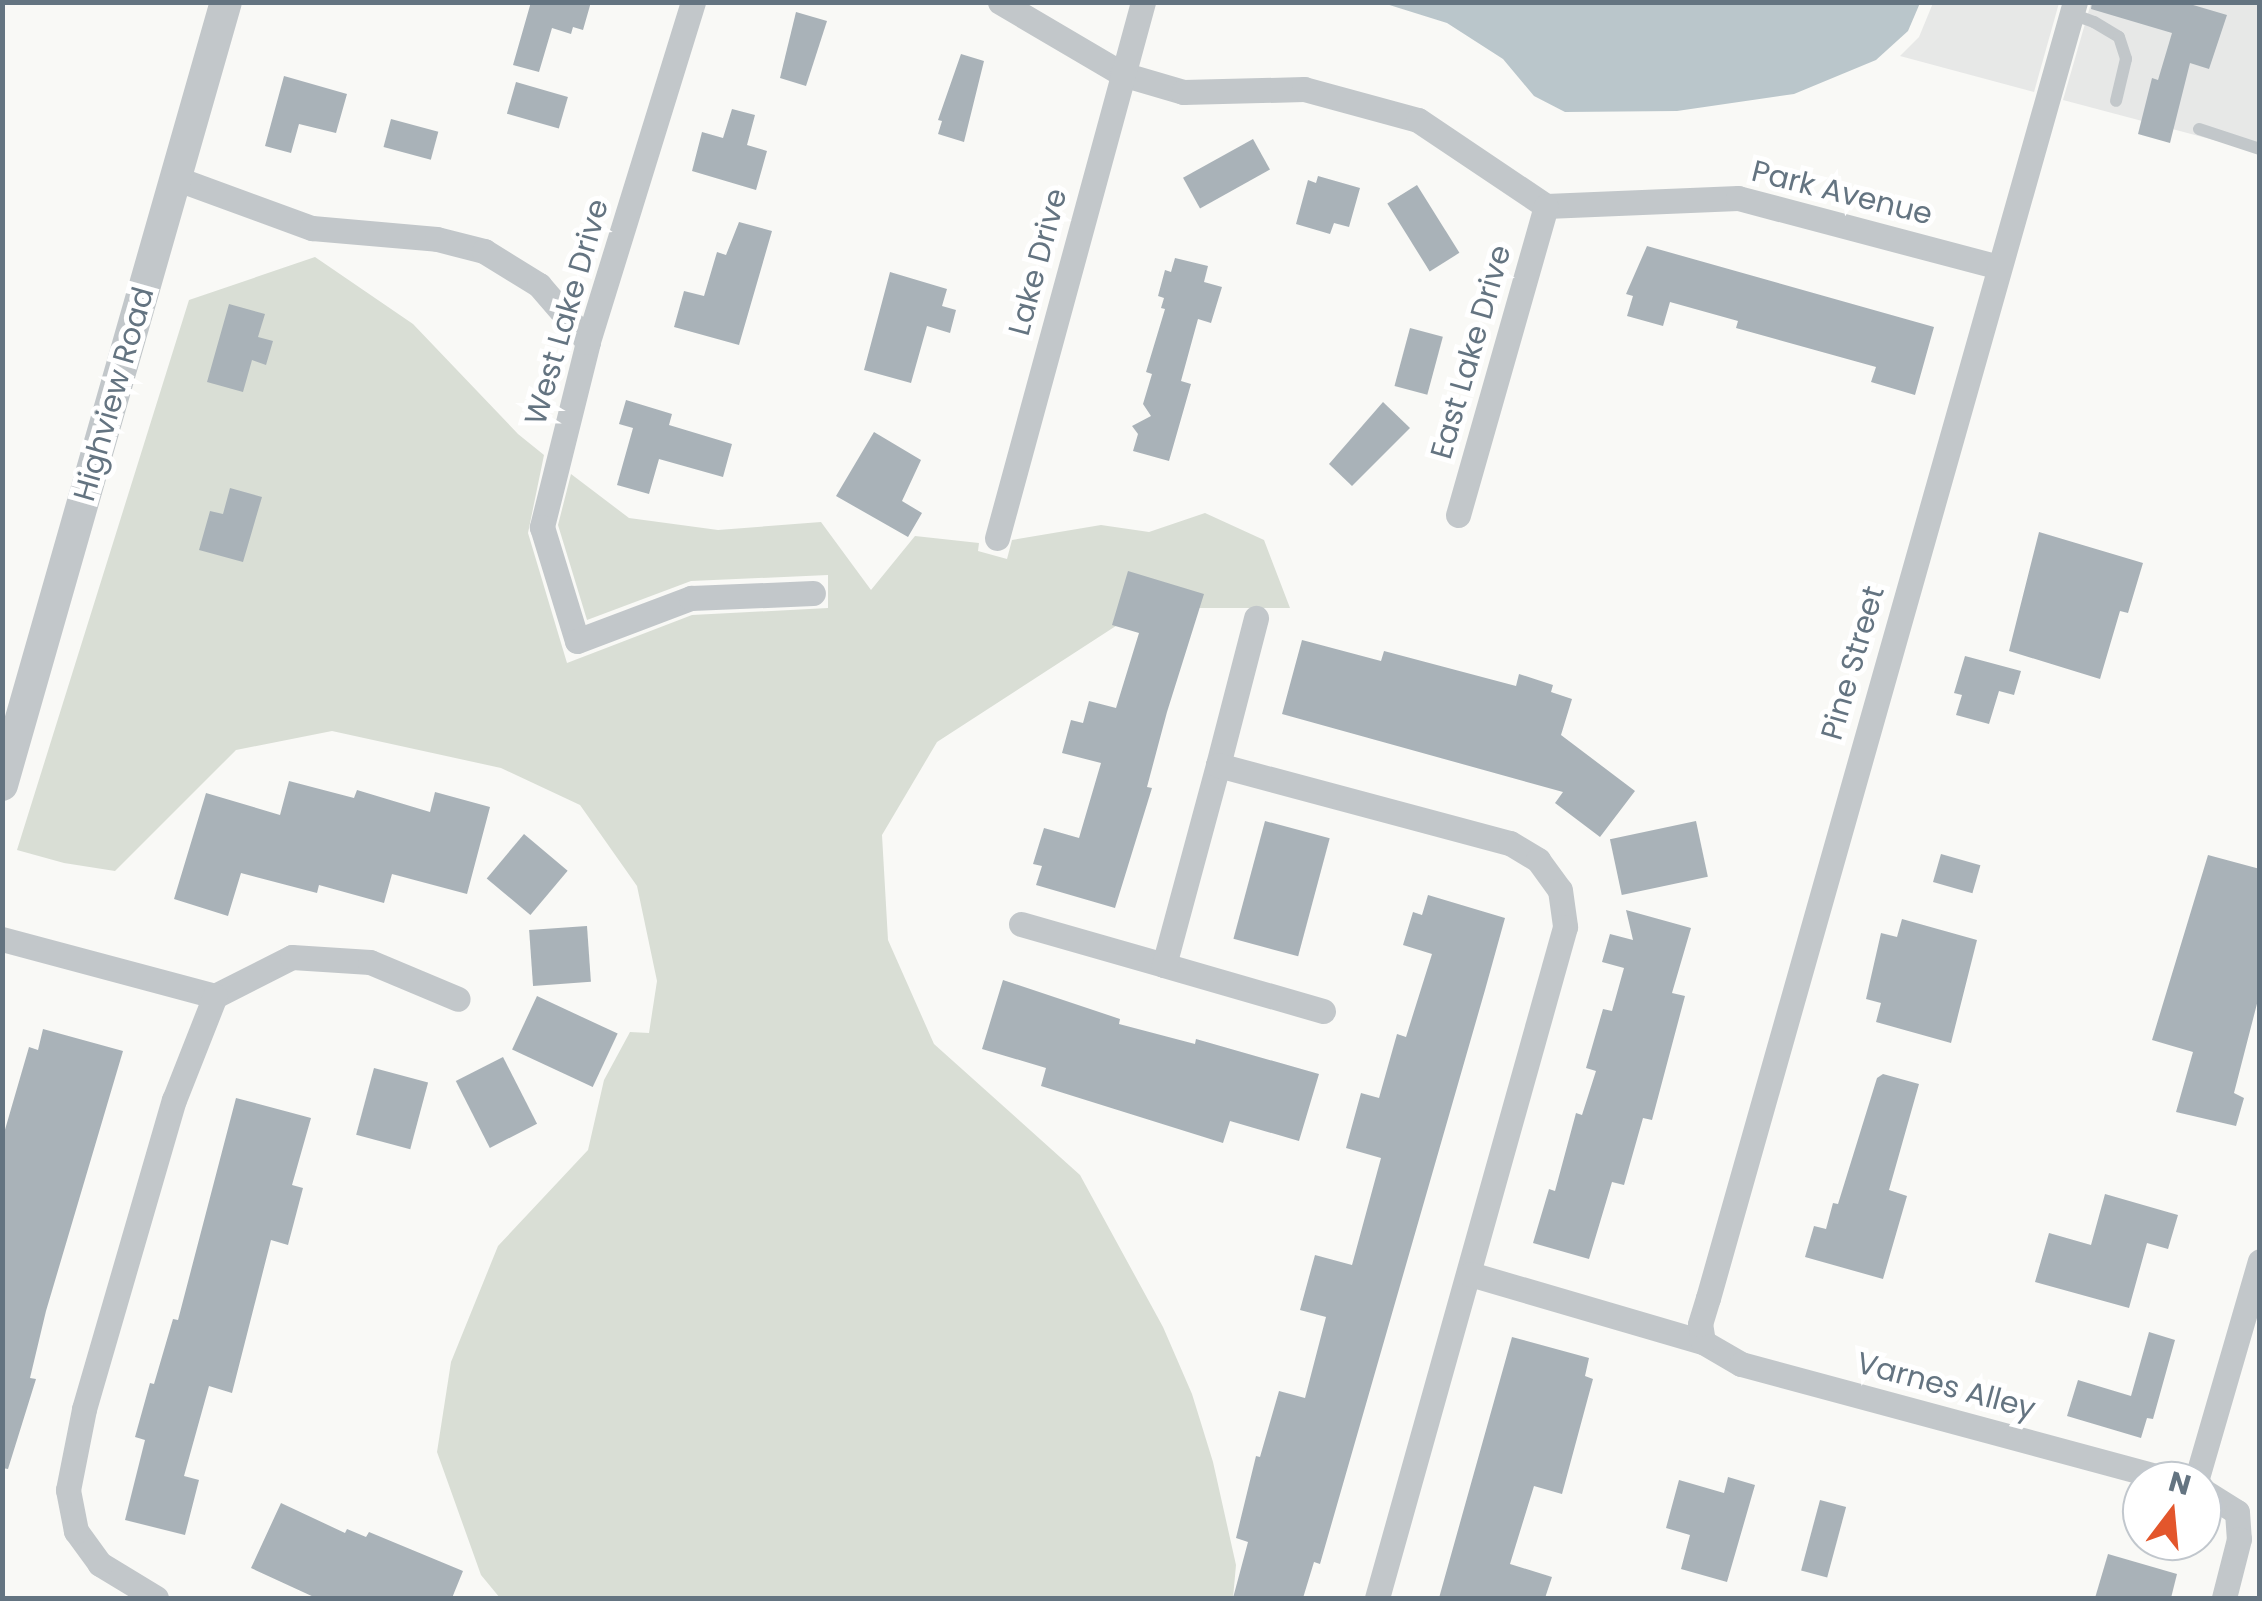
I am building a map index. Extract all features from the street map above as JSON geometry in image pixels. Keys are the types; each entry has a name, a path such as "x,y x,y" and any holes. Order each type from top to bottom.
{"street":[{"name":"Highview Road","path":"2,785 226,2"},
{"name":"West Lake Drive","path":"693,2 588,342 542,527 578,641 690,598 812,593"},
{"path":"1000,2 1122,74 1183,92 1304,88 1418,120 1546,206"},
{"name":"Lake Drive","path":"996,538 1143,2"},
{"name":"Pine Street","path":"1703,1342 1700,1324 2073,8"},
{"path":"176,178 312,228 437,239 484,251 539,285 588,342"},
{"name":"Park Avenue","path":"1546,206 1738,198 1999,267"},
{"name":"East Lake Drive","path":"1458,515 1546,206"},
{"path":"1164,965 1256,618"},
{"path":"1218,765 1510,842 1538,860 1560,890 1565,927 1378,1598"},
{"path":"1021,924 1323,1011"},
{"path":"2,939 215,996 292,957 370,962 458,999"},
{"path":"156,1598 100,1564 76,1531 68,1490 84,1408 169,1118 215,996"},
{"path":"2202,1461 2260,1261"},
{"name":"Varnes Alley","path":"1470,1274 1703,1342 1741,1364 2122,1466"},
{"path":"2222,1503 2237,1512 2239,1539 2224,1598"}],"lane":[{"path":"2073,8 2119,37 2126,58 2116,101"},
{"path":"2199,130 2260,148"}],"shaded area":[{"path":"1383,3 1920,3 1908,31 1876,60 1794,94 1677,111 1565,112 1534,96 1503,59 1447,23"},
{"path":"1933,3 2059,3 2034,92 1900,56 1919,37"},
{"path":"2091,3 2259,3 2259,152 2063,100"},
{"path":"315,257 413,324 518,434 544,455 528,533 567,663 692,615 828,608 828,575 691,581 587,620 558,525 571,474 629,518 718,530 821,522 871,590 915,536 979,543 978,551 1007,559 1012,540 1101,525 1149,532 1205,513 1264,540 1290,608 1173,608 1122,622 937,742 882,835 888,940 934,1044 1080,1175 1163,1327 1192,1394 1213,1462 1236,1565 1233,1598 500,1598 481,1575 437,1452 451,1362 498,1246 588,1150 604,1080 630,1032 649,1033 657,981 637,886 580,805 501,768 332,731 236,750 115,871 17,850 189,300"}],"building":[{"path":"531,2 591,2 583,30 573,27 571,34 552,28 539,72 513,65"},
{"path":"2092,2 2183,2 2227,15 2209,69 2190,63 2170,143 2138,134 2152,78 2158,80 2172,33 2091,9"},
{"path":"796,12 827,21 806,86 780,78"},
{"path":"961,54 984,61 964,142 938,134 942,121 938,120"},
{"path":"284,76 347,94 336,133 299,124 291,153 265,146"},
{"path":"516,82 568,97 559,129 507,114"},
{"path":"732,109 755,115 747,145 767,151 756,190 692,171 702,132 723,138"},
{"path":"391,119 438,132 431,160 383,147"},
{"path":"1253,139 1270,170 1200,208 1183,178"},
{"path":"1318,176 1360,188 1349,227 1334,223 1330,234 1296,224 1308,180 1316,183"},
{"path":"1417,185 1459,253 1430,271 1387,204"},
{"path":"739,222 772,231 739,345 674,327 684,291 704,296 717,252 726,255"},
{"path":"1647,246 1934,327 1915,395 1871,382 1876,367 1736,328 1738,321 1670,302 1663,326 1627,316 1633,296 1626,294"},
{"path":"1175,258 1208,266 1204,282 1222,287 1211,323 1198,319 1181,381 1191,384 1169,461 1133,451 1138,434 1132,426 1151,416 1143,404 1152,374 1146,372 1165,309 1161,308 1164,298 1158,296 1165,270 1171,272"},
{"path":"890,272 947,289 942,306 956,310 950,333 927,326 911,383 864,370"},
{"path":"229,304 265,314 258,337 273,341 266,365 252,360 243,392 207,382"},
{"path":"1410,328 1443,337 1427,395 1394,386"},
{"path":"626,400 672,414 669,425 732,444 723,477 659,459 649,494 617,485 633,428 619,424"},
{"path":"1383,402 1410,428 1352,486 1329,464"},
{"path":"874,432 921,460 902,501 922,513 908,537 836,496"},
{"path":"230,488 262,497 243,562 199,550 210,511 223,514"},
{"path":"2039,532 2143,563 2128,613 2120,611 2100,679 2009,651"},
{"path":"1128,571 1204,594 1167,712 1147,787 1152,788 1115,908 1036,885 1042,866 1033,864 1044,828 1079,838 1101,763 1062,753 1071,720 1083,723 1089,701 1116,708 1139,633 1112,625"},
{"path":"1302,640 1381,661 1384,651 1516,686 1519,674 1553,685 1551,692 1572,699 1561,735 1635,791 1600,837 1555,803 1563,792 1282,714"},
{"path":"1965,656 2021,671 2014,695 1999,691 1989,724 1956,715 1962,695 1954,693"},
{"path":"289,781 354,798 357,790 430,812 435,792 490,807 467,894 392,874 384,903 319,885 317,893 241,873 228,916 174,899 206,793 280,815"},
{"path":"1265,821 1330,838 1298,956 1233,939"},
{"path":"1696,821 1708,877 1622,895 1610,839"},
{"path":"524,834 568,871 530,915 487,878"},
{"path":"1941,854 1980,865 1972,893 1933,882"},
{"path":"2208,855 2260,869 2260,992 2234,1093 2244,1098 2236,1126 2176,1112 2193,1052 2152,1040"},
{"path":"1428,895 1505,918 1320,1564 1314,1562 1303,1598 1233,1598 1248,1542 1236,1538 1256,1456 1260,1457 1279,1391 1305,1398 1326,1317 1300,1310 1315,1255 1352,1265 1381,1158 1346,1148 1361,1093 1379,1098 1397,1034 1406,1037 1432,954 1403,945 1413,912 1422,915"},
{"path":"1626,910 1691,928 1672,993 1685,996 1652,1120 1643,1118 1624,1185 1612,1182 1589,1259 1533,1243 1549,1189 1555,1191 1576,1113 1582,1115 1596,1071 1586,1068 1603,1009 1612,1011 1624,968 1602,962 1610,934 1633,940"},
{"path":"1902,919 1977,940 1951,1043 1876,1022 1881,1003 1866,999 1881,933 1897,937"},
{"path":"587,926 591,982 533,986 529,930"},
{"path":"1003,980 1120,1019 1119,1024 1195,1044 1196,1039 1319,1074 1299,1141 1230,1121 1223,1143 1041,1086 1046,1068 982,1049"},
{"path":"537,996 618,1034 593,1087 512,1049"},
{"path":"43,1029 123,1051 46,1311 30,1378 36,1379 8,1469 2,1468 2,1140 29,1047 38,1050"},
{"path":"503,1057 537,1124 490,1148 456,1081"},
{"path":"374,1068 428,1082 410,1149 356,1135"},
{"path":"1883,1074 1919,1084 1889,1190 1907,1196 1883,1279 1805,1257 1814,1226 1826,1229 1833,1203 1838,1204 1877,1078"},
{"path":"236,1098 311,1118 292,1185 303,1188 288,1245 271,1240 232,1393 209,1386 184,1476 199,1480 185,1535 125,1520 145,1440 135,1437 173,1319 178,1320"},
{"path":"2105,1194 2178,1215 2168,1249 2147,1243 2129,1308 2035,1282 2049,1233 2091,1245"},
{"path":"2149,1332 2175,1340 2153,1419 2147,1418 2141,1438 2067,1416 2078,1380 2131,1396"},
{"path":"1512,1337 1589,1358 1585,1376 1593,1379 1562,1494 1534,1486 1510,1564 1552,1577 1545,1598 1439,1598"},
{"path":"1728,1477 1755,1485 1727,1582 1681,1569 1690,1535 1666,1528 1679,1480 1724,1493"},
{"path":"1820,1500 1846,1507 1827,1578 1801,1571"},
{"path":"281,1503 345,1533 347,1529 366,1537 369,1532 463,1571 452,1598 316,1598 251,1568"},
{"path":"2108,1554 2177,1574 2171,1598 2095,1598"}]}
